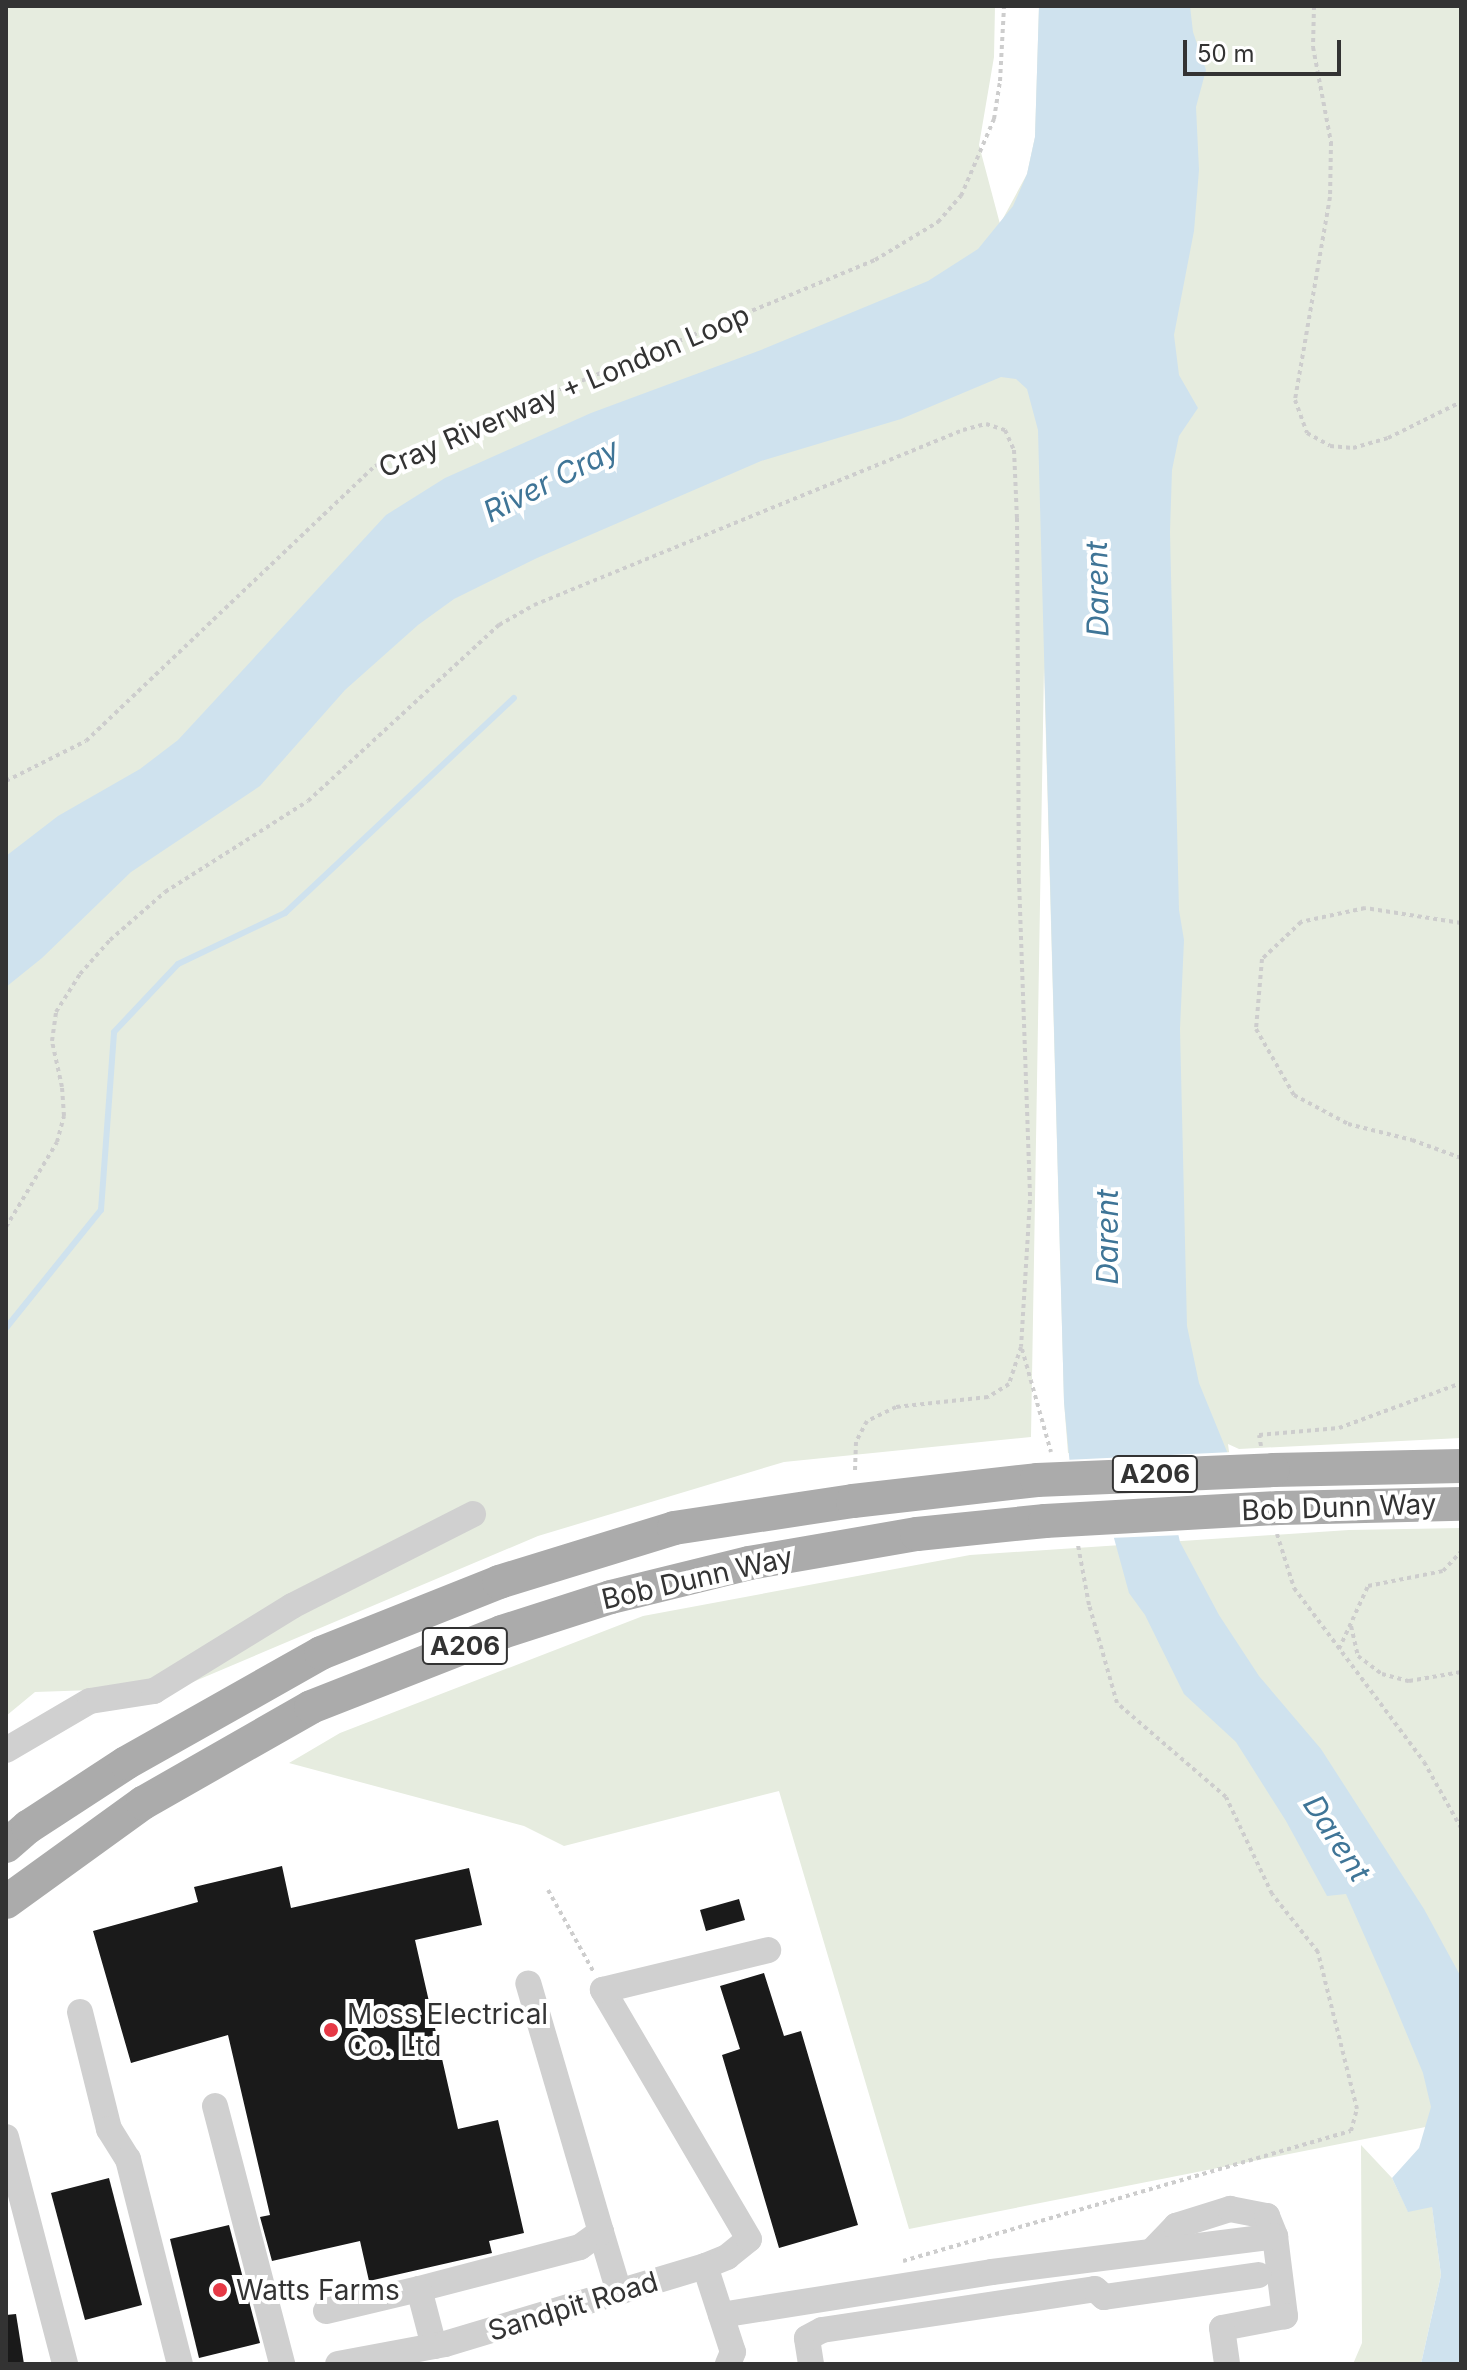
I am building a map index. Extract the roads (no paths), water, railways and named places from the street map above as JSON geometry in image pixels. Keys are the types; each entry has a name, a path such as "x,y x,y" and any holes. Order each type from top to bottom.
{"main road":[{"name":"Bob Dunn Way","path":"6,1846 28,1827 126,1763 321,1653 499,1582 674,1528 1045,1467 1273,1470 1461,1466"},
{"name":"Bob Dunn Way","path":"6,1902 143,1803 311,1707 502,1632 637,1590 749,1563 917,1534 1279,1508 1461,1504"}],"street":[{"path":"6,1750 90,1701 154,1691 292,1606 473,1514"},
{"name":"Sandpit Road","path":"338,2364 443,2352 705,2266 727,2257 749,2239 603,1990 768,1950"},
{"path":"528,1983 619,2292"},
{"path":"80,2012 109,2129 128,2159 180,2364"},
{"path":"215,2106 282,2364"},
{"path":"6,2137 65,2364"},
{"path":"326,2311 580,2247 601,2232"},
{"path":"721,2315 1152,2251 1275,2236 1285,2316 1222,2328 1227,2364"},
{"path":"705,2266 733,2352 728,2364"},
{"path":"814,2344 1095,2289 1104,2297 1258,2275"},
{"path":"419,2289 443,2352"},
{"path":"811,2302 814,2344"},
{"path":"784,2305 814,2344"}],"water":[{"path":"1039,6 1190,6 1193,32 1206,70 1196,107 1199,170 1194,231 1174,335 1179,375 1198,408 1179,436 1172,470 1170,532 1179,910 1184,940 1180,1029 1187,1326 1199,1383 1230,1459 1162,1463 1180,1542 1219,1615 1259,1676 1321,1749 1424,1909 1461,1977 1461,2364 1421,2364 1441,2275 1432,2207 1408,2212 1392,2178 1419,2148 1431,2107 1423,2073 1388,1989 1346,1894 1327,1896 1286,1821 1236,1742 1184,1694 1145,1615 1129,1593 1094,1465 1070,1466 1064,1402 1038,430 1027,389 1016,379 1001,377 901,419 761,461 537,558 454,599 418,625 345,690 260,786 131,872 42,958 6,987 6,856 58,816 140,769 178,740 386,515 445,478 591,413 761,350 928,281 978,249 1013,206 1027,174 1035,137"}],"waterway":[{"path":"6,1328 101,1210 114,1032 178,964 285,913 514,698"}],"place":[{"name":"Moss Electrical Co. Ltd","path":"331,2030"},
{"name":"Watts Farms","path":"220,2290"}],"water label":[{"name":"River Cray","path":"551,480"},
{"name":"Darent","path":"1097,589"},
{"name":"Darent","path":"1107,1237"},
{"name":"Darent","path":"1337,1838"}]}
